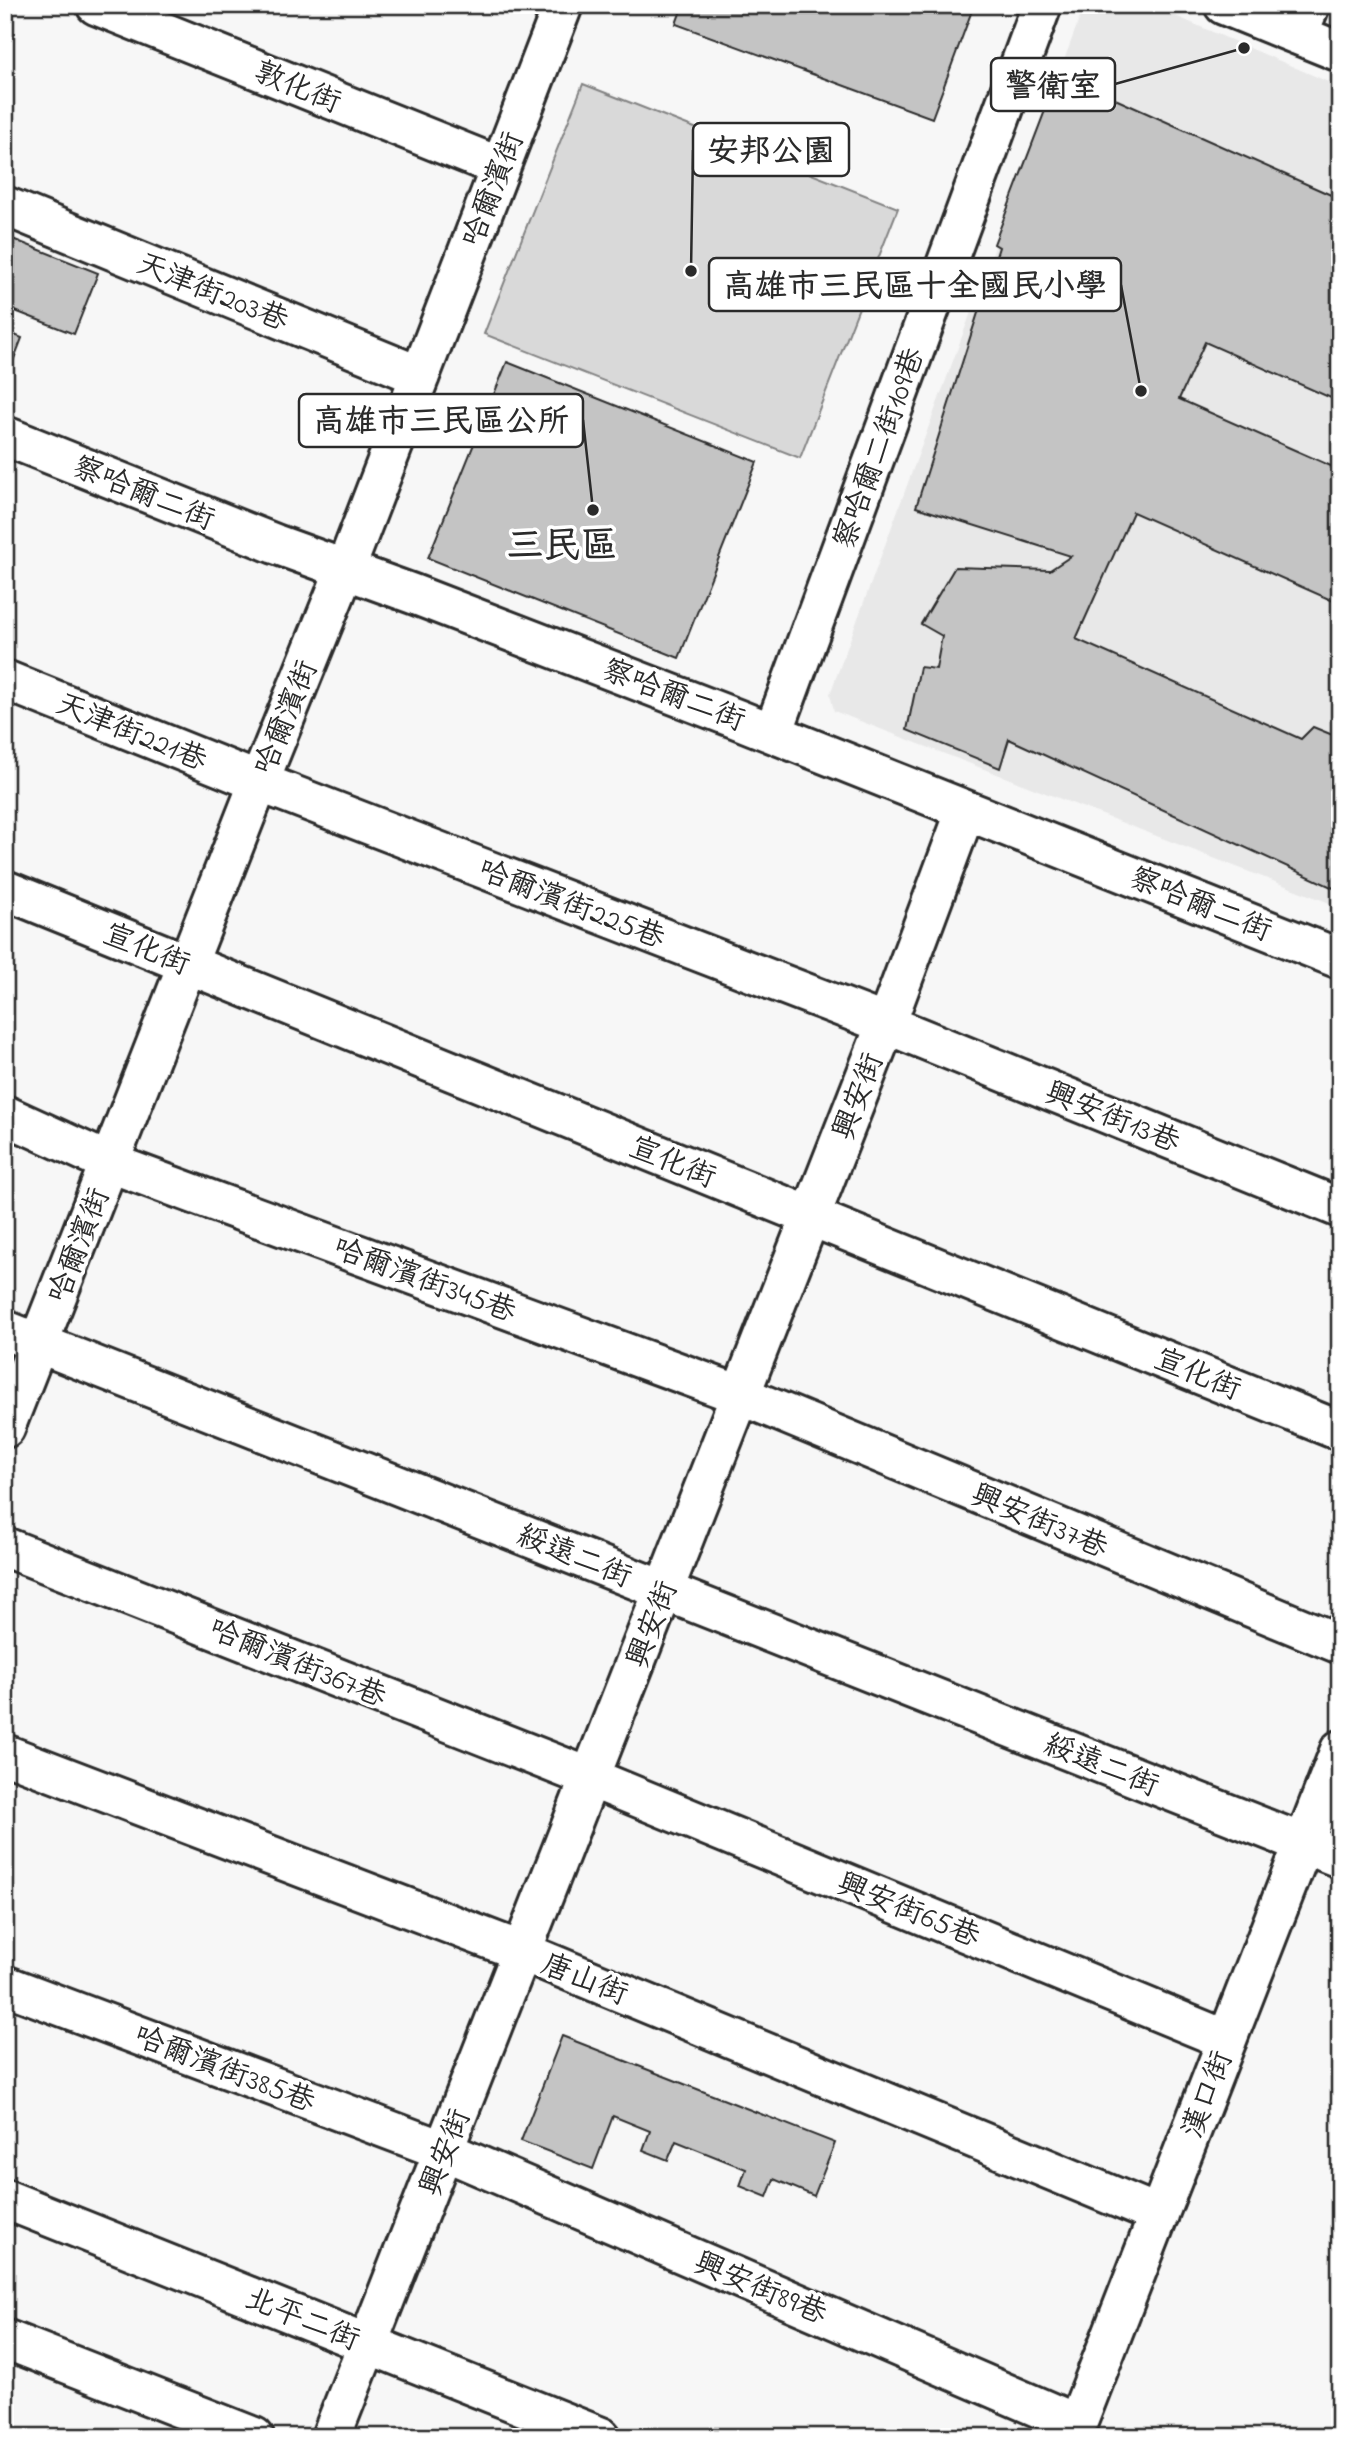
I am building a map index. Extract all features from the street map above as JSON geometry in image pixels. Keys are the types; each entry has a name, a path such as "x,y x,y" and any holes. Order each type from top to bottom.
{"street":[{"name":"敦化街","path":"96,5 500,167"},
{"name":"哈爾濱街","path":"5,1427 22,1337 110,1163 345,570 563,5"},
{"name":"察哈爾二街109巷","path":"773,733 1042,5"},
{"path":"1224,5 1304,20 1340,51"},
{"name":"天津街203巷","path":"5,206 420,376"},
{"name":"察哈爾二街","path":"5,436 345,570 773,733 1340,959"},
{"name":"天津街221巷","path":"5,680 259,782"},
{"name":"哈爾濱街225巷","path":"259,782 886,1024"},
{"name":"興安街","path":"331,2437 886,1024 966,810"},
{"name":"宣化街","path":"5,890 1340,1431"},
{"name":"興安街13巷","path":"886,1024 1340,1208"},
{"name":"哈爾濱街345巷","path":"5,1115 110,1163 740,1395"},
{"name":"綏遠二街","path":"22,1337 1340,1858"},
{"name":"興安街37巷","path":"740,1395 1340,1644"},
{"name":"哈爾濱街367巷","path":"5,1547 591,1778"},
{"name":"漢口街","path":"1074,2430 1340,1750"},
{"name":"唐山街","path":"5,1754 523,1952 1159,2215"},
{"name":"興安街65巷","path":"591,1778 1227,2040"},
{"name":"哈爾濱街385巷","path":"5,1985 445,2151"},
{"name":"興安街89巷","path":"445,2151 1074,2430"},
{"name":"北平二街","path":"5,2199 601,2437"},
{"path":"5,2339 254,2437"}],"shaded area":[{"path":"1089,5 1150,5 1340,87 1340,907 834,711 830,694 1080,17"},
{"path":"583,84 898,208 800,458 484,334"}],"building":[{"path":"683,5 974,5 932,118 676,24"},
{"path":"1059,74 1340,199 1340,402 1205,342 1179,399 1340,470 1340,604 1133,512 1076,639 1301,739 1313,727 1340,738 1340,891 1009,739 1000,768 907,730 920,667 936,669 942,636 921,624 955,567 1050,570 1071,556 916,507 999,247 994,244"},
{"path":"5,236 98,273 74,334 5,307"},
{"path":"5,331 22,338 5,382"},
{"path":"507,362 757,462 679,658 428,558"},
{"path":"562,2036 835,2143 814,2196 774,2179 767,2197 740,2186 746,2169 676,2141 668,2160 643,2150 650,2131 613,2116 593,2169 521,2141"}],"place":[{"name":"警衛室","path":"1244,48"},
{"name":"安邦公園","path":"691,271"},
{"name":"高雄市三民區十全國民小學","path":"1141,391"},
{"name":"高雄市三民區公所","path":"593,510"}],"district":[{"name":"三民區","path":"562,544"}]}
